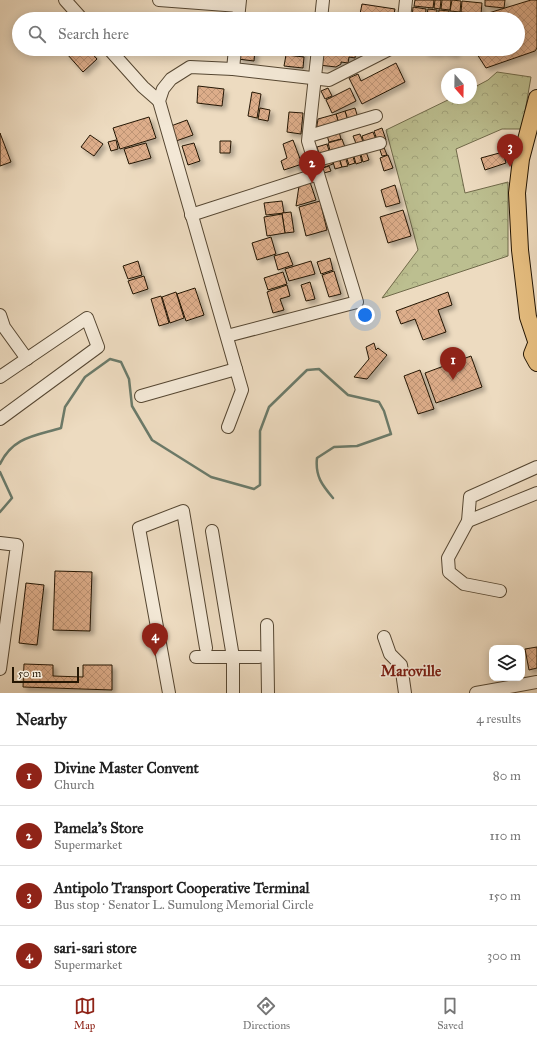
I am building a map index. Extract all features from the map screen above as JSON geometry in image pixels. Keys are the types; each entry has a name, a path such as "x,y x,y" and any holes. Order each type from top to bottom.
{"main road":[{"path":"537,98 521,159 517,193 520,250 528,317 537,344 532,354 537,363"}],"street":[{"path":"66,0 76,12"},
{"path":"159,0 240,3"},
{"path":"322,12 324,0"},
{"path":"405,12 406,0"},
{"path":"115,56 143,88 159,102"},
{"path":"233,69 234,56"},
{"path":"227,336 357,302 308,141 317,56"},
{"path":"228,427 241,394 227,336 159,102 163,89 171,79 190,67 233,69 329,80 376,56"},
{"path":"309,136 376,116"},
{"path":"314,161 380,143"},
{"path":"191,215 318,174"},
{"path":"0,315 4,327 27,360"},
{"path":"0,377 87,318 98,347 0,419"},
{"path":"141,396 236,369"},
{"path":"500,591 464,584 449,572 448,558 468,521 470,497 537,467"},
{"path":"468,521 537,493"},
{"path":"169,693 139,528 183,511 206,648"},
{"path":"212,531 233,657 234,693"},
{"path":"0,543 17,545 0,669"},
{"path":"267,625 268,693"},
{"path":"384,637 390,654 400,665 405,693"},
{"path":"196,657 259,657"},
{"path":"476,693 537,682"}],"green space":[{"path":"497,72 531,77 522,129 502,129 456,149 465,193 508,182 508,256 382,298 418,250 386,130 441,103 477,104 477,86 488,80"}],"building":[{"path":"415,0 434,0 433,8 414,6"},
{"path":"435,0 441,0 440,9 434,8"},
{"path":"442,0 451,0 450,10 441,9"},
{"path":"452,0 461,1 460,12 450,11"},
{"path":"485,0 505,0 504,8 485,6"},
{"path":"531,0 537,0 537,48 535,51 525,54 525,12 492,12"},
{"path":"462,1 482,3 481,12 461,12"},
{"path":"362,4 395,9 394,12 360,12"},
{"path":"413,7 426,9 426,12 413,12"},
{"path":"428,9 437,10 437,12 427,12"},
{"path":"439,10 449,11 449,12 439,12"},
{"path":"69,56 94,56 97,59 83,72"},
{"path":"238,56 254,56 254,61 238,59"},
{"path":"286,56 304,57 303,68 284,66"},
{"path":"320,56 355,56 355,58 349,57 348,63 341,62 341,64 336,67 319,65"},
{"path":"478,56 521,56 486,68"},
{"path":"396,63 405,82 362,104 349,78 358,74 361,81"},
{"path":"198,86 224,89 222,106 197,103"},
{"path":"328,88 332,96 325,99 321,91"},
{"path":"350,88 356,101 332,113 326,100"},
{"path":"252,92 261,94 257,118 248,116"},
{"path":"260,108 270,110 268,121 258,119"},
{"path":"355,108 358,118 348,121 345,111"},
{"path":"345,111 348,121 339,124 336,114"},
{"path":"289,112 303,113 301,134 287,132"},
{"path":"336,114 339,124 316,131 318,119"},
{"path":"149,117 156,138 120,149 113,128"},
{"path":"187,120 193,135 176,141 171,126"},
{"path":"338,128 341,139 329,142 326,132"},
{"path":"382,128 386,140 378,143 374,131"},
{"path":"373,132 377,142 365,146 362,136"},
{"path":"0,133 11,162 0,166"},
{"path":"360,134 364,144 357,146 353,136"},
{"path":"90,135 103,144 94,156 81,147"},
{"path":"342,139 346,150 331,154 328,143"},
{"path":"116,140 118,149 111,151 108,142"},
{"path":"293,140 302,164 284,170 281,161 287,158 283,144"},
{"path":"220,141 231,141 230,153 220,153"},
{"path":"146,143 151,158 129,164 124,149"},
{"path":"194,143 200,161 188,165 182,146"},
{"path":"327,144 330,154 320,157 317,147"},
{"path":"383,145 387,155 382,156 379,147"},
{"path":"365,149 369,160 363,162 360,151"},
{"path":"359,151 362,162 356,164 353,153"},
{"path":"503,152 506,163 485,170 481,158"},
{"path":"352,154 355,163 349,165 346,156"},
{"path":"388,155 393,168 384,171 380,158"},
{"path":"338,156 342,167 335,169 332,158"},
{"path":"345,156 348,166 342,167 339,157"},
{"path":"332,158 333,164 322,168 320,161"},
{"path":"329,166 331,171 324,173 323,168"},
{"path":"310,182 316,200 296,206 299,186"},
{"path":"395,185 400,203 386,207 381,190"},
{"path":"282,201 284,213 266,215 264,203"},
{"path":"320,201 327,230 306,236 299,207"},
{"path":"403,210 411,236 388,243 380,217"},
{"path":"291,212 294,232 285,233 282,213"},
{"path":"282,214 285,233 267,236 264,217"},
{"path":"271,237 276,254 257,260 252,243"},
{"path":"288,252 293,265 278,270 274,256"},
{"path":"330,258 333,270 321,274 317,262"},
{"path":"138,261 142,275 128,279 123,266"},
{"path":"311,261 315,274 289,281 285,269"},
{"path":"334,271 341,294 329,297 322,275"},
{"path":"283,272 287,284 268,290 264,278"},
{"path":"144,276 148,289 133,294 128,281"},
{"path":"310,282 315,299 306,301 301,285"},
{"path":"287,285 290,296 280,299 284,310 273,313 267,292"},
{"path":"195,288 204,315 186,321 177,294"},
{"path":"176,292 184,318 170,323 162,297"},
{"path":"448,292 452,305 438,310 446,332 423,340 415,319 401,324 396,311"},
{"path":"161,296 169,323 159,326 151,299"},
{"path":"374,343 376,350 378,348 387,355 367,379 354,377 369,359 366,347"},
{"path":"471,356 482,387 436,403 425,373"},
{"path":"420,370 434,409 418,414 404,376"},
{"path":"55,571 92,572 90,631 53,630"},
{"path":"26,583 44,585 37,645 19,643"},
{"path":"537,647 537,668 529,670 525,649"},
{"path":"24,664 53,665 53,676 83,677 83,665 112,665 112,690 23,687"}],"waterway":[{"path":"0,464 5,455 18,443 33,436 61,428 65,407 85,377 110,359 121,362 129,379 132,406 152,440 211,477 254,489 260,485 260,431 269,407 307,370 319,369 348,395 379,402 384,411 391,434 357,446 334,447 317,458 318,475 333,498"},
{"path":"0,472 12,498 0,512"}],"place":[{"name":"Antipolo Transport Cooperative Terminal","path":"510,167"},
{"name":"Pamela's Store","path":"312,183"},
{"name":"Divine Master Convent","path":"453,380"},
{"name":"sari-sari store","path":"155,656"}],"district":[{"name":"Maroville","path":"411,671"}]}
